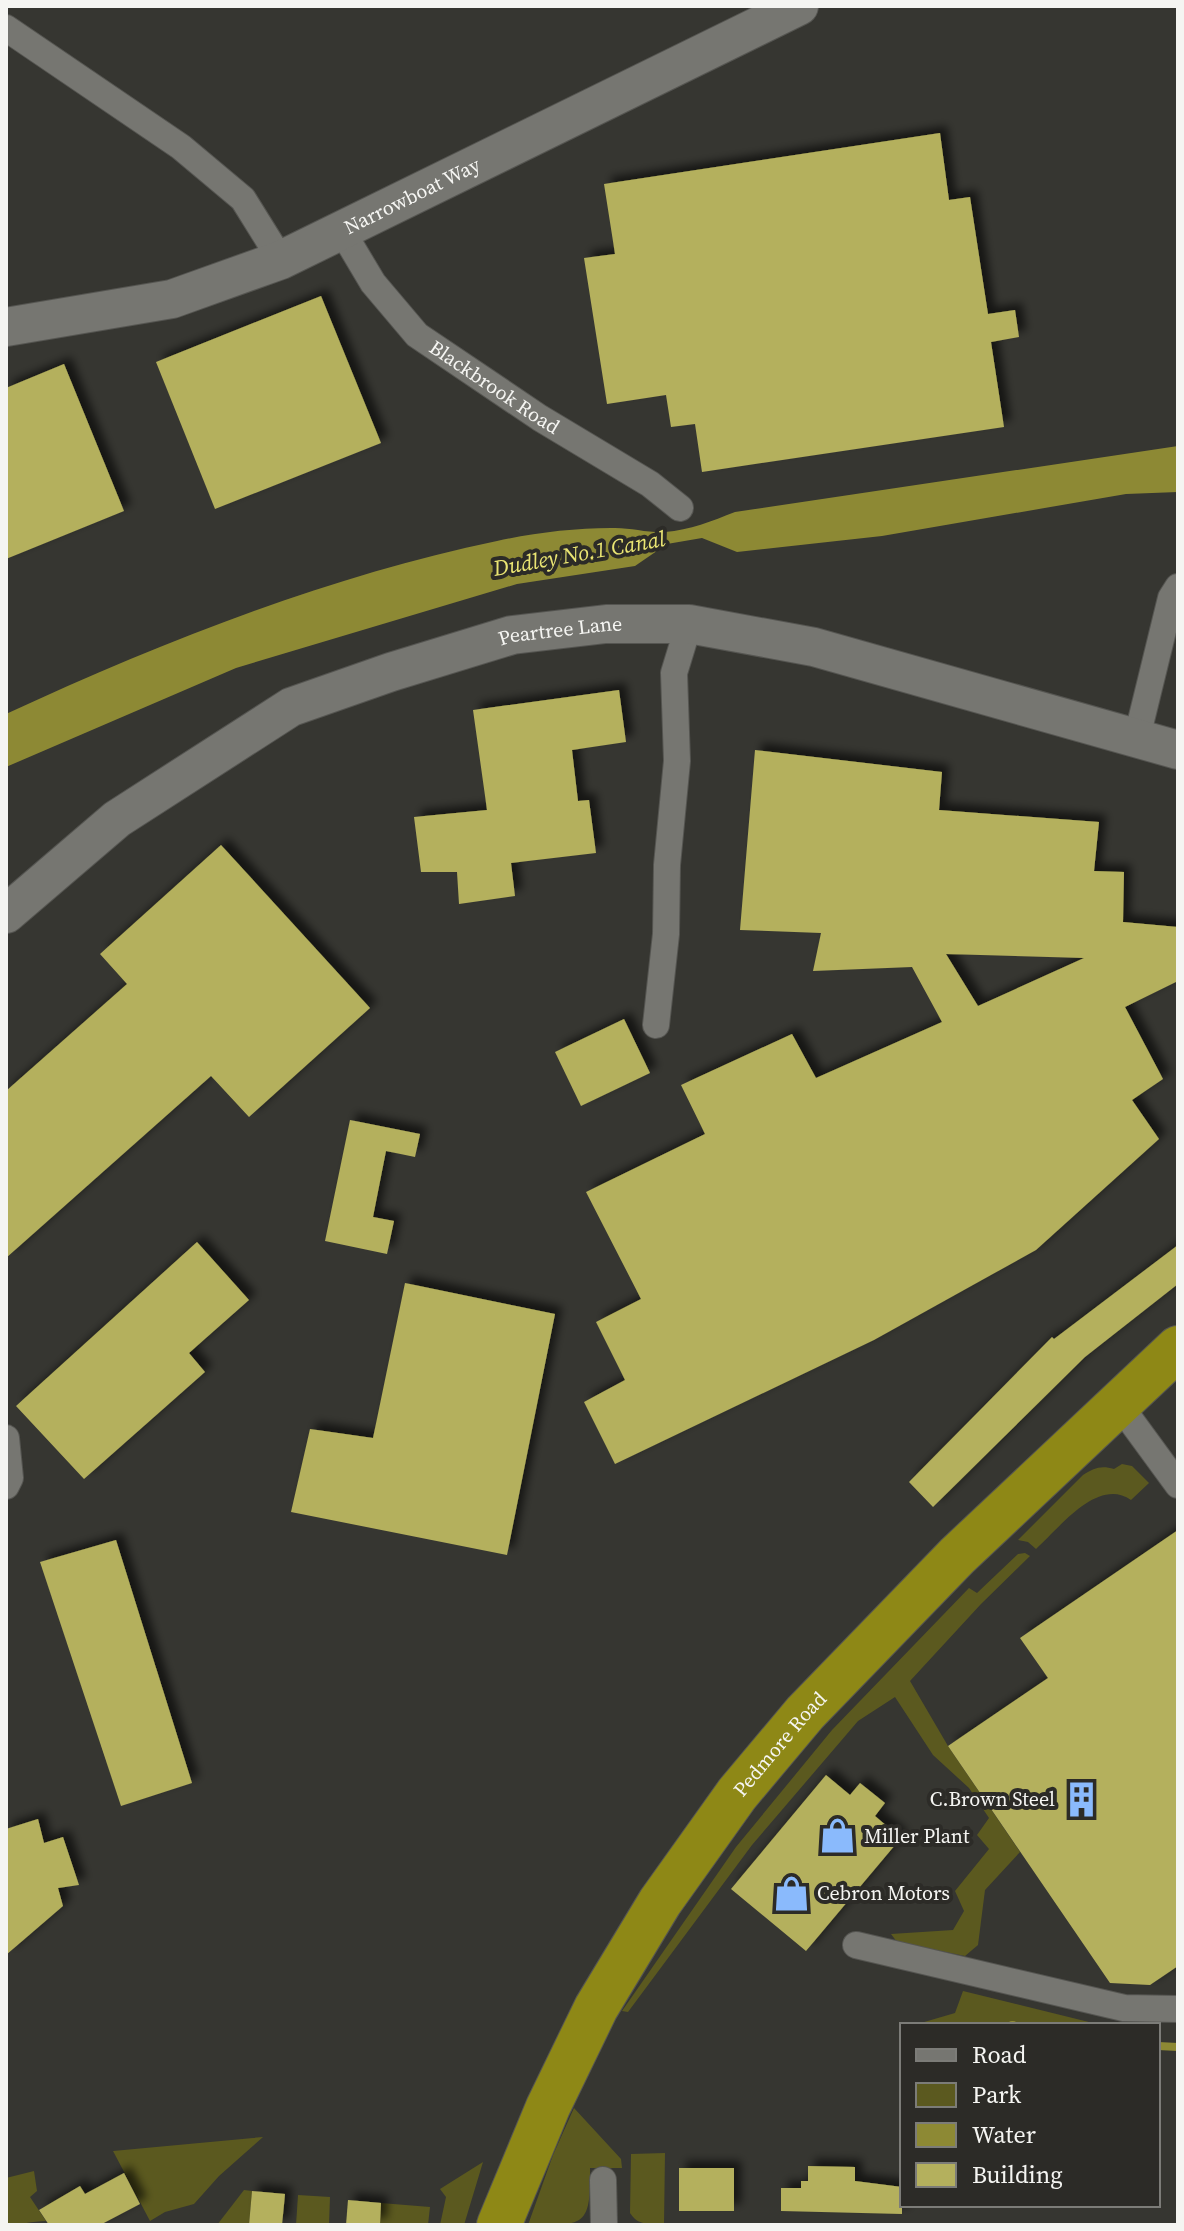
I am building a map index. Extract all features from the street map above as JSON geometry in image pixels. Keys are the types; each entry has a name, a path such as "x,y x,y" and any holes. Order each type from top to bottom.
{"highway":[{"name":"Pedmore Road","path":"499,2225 548,2107 596,2008 641,1930 737,1794 805,1713 957,1556 1178,1348"}],"street":[{"name":"Narrowboat Way","path":"6,327 172,299 281,260 799,6"},
{"path":"6,28 181,147 243,199 281,260"},
{"name":"Blackbrook Road","path":"342,231 373,283 417,335 540,418 650,484 680,508"},
{"path":"1137,737 1171,598 1178,587"},
{"name":"Peartree Lane","path":"6,914 117,819 291,707 512,635 606,624 689,624 814,647 1178,750"},
{"path":"656,1025 666,934 667,865 677,761 674,673 689,624"},
{"path":"1118,1403 1178,1485"},
{"path":"6,1438 10,1478 6,1486"},
{"path":"856,1945 1124,2008 1178,2009"},
{"path":"603,2180 604,2225"}],"green space":[{"path":"1122,1464 1132,1466 1149,1483 1131,1500 1106,1495 1093,1500 1068,1518 1036,1549 1028,1542 1018,1540 1083,1475 1098,1468 1114,1469"},
{"path":"1018,1554 1030,1556 910,1681 948,1746 1020,1852 985,1890 978,1945 965,1956 897,1942 891,1934 953,1930 964,1911 955,1891 989,1849 977,1835 989,1818 969,1788 933,1755 895,1697 858,1721 752,1845 628,2012 622,2011 736,1847 832,1730 969,1588 977,1593"},
{"path":"963,1991 1093,2023 921,2023 955,2013"},
{"path":"574,2108 621,2159 622,2168 590,2168 589,2202 580,2219 561,2225 528,2225 553,2155"},
{"path":"263,2137 219,2176 194,2204 165,2212 150,2221 113,2151"},
{"path":"665,2153 664,2224 641,2222 630,2213 631,2154"},
{"path":"483,2162 464,2225 440,2225 446,2197 440,2189"},
{"path":"34,2171 37,2191 30,2197 46,2221 6,2225 6,2178"},
{"path":"244,2190 252,2191 249,2225 217,2225"},
{"path":"298,2195 330,2197 329,2225 296,2225"},
{"path":"381,2203 430,2207 428,2225 380,2225"}],"water":[{"name":"Dudley No.1 Canal","path":"1178,446 1178,492 1126,494 882,536 737,552 702,538 667,544 635,566 517,584 236,668 6,767 6,714 186,637 308,592 370,573 525,536 597,528 674,531 735,512"}],"building":[{"path":"940,133 949,200 970,197 988,314 1015,310 1019,337 991,342 1004,427 702,472 695,424 671,427 666,395 607,404 584,258 615,254 604,184"},
{"path":"321,296 381,443 215,509 156,362"},
{"path":"64,364 124,511 6,559 6,388"},
{"path":"619,690 626,742 572,750 578,801 589,800 596,853 511,863 515,896 459,904 457,872 421,872 414,817 487,810 473,710"},
{"path":"755,750 942,772 939,810 1099,822 1094,871 1124,872 1123,922 1178,927 1178,981 1125,1007 1163,1079 1132,1100 1159,1139 1036,1250 874,1340 615,1464 584,1402 625,1380 596,1322 641,1299 586,1192 705,1134 681,1085 792,1034 816,1078 942,1022 912,967 813,971 821,933 740,930","holes":["946,954 1084,958 978,1006"]},
{"path":"221,845 370,1008 249,1117 211,1076 6,1258 6,1091 127,984 100,954"},
{"path":"624,1019 650,1073 581,1106 555,1052"},
{"path":"350,1120 420,1134 415,1157 386,1151 373,1217 394,1221 387,1254 325,1241"},
{"path":"197,1242 249,1300 189,1353 205,1372 84,1479 16,1406"},
{"path":"1178,1245 1178,1284 1085,1357 933,1507 909,1482 1052,1337 1054,1339"},
{"path":"405,1283 555,1314 507,1555 291,1512 310,1429 373,1438"},
{"name":"C.Brown Steel","path":"1178,1530 1178,1966 1150,1985 1110,1983 948,1746 1048,1678 1020,1638"},
{"path":"116,1540 192,1783 121,1806 40,1562"},
{"path":"826,1775 850,1795 860,1783 885,1803 875,1816 901,1838 806,1951 731,1889"},
{"path":"38,1819 44,1843 63,1837 79,1885 58,1888 63,1906 6,1955 6,1829"},
{"path":"808,2166 855,2167 855,2181 900,2187 902,2214 781,2211 781,2188 801,2188 801,2181 808,2181"},
{"path":"679,2168 734,2168 734,2211 679,2211"},
{"path":"124,2173 140,2204 100,2225 49,2225 39,2210 80,2186 85,2194"},
{"path":"252,2191 285,2194 282,2225 249,2225"},
{"path":"348,2200 381,2203 380,2225 346,2225"}],"waterway":[{"path":"1160,2046 1178,2047"}],"place":[{"name":"C.Brown Steel","path":"1081,1799"},
{"name":"Miller Plant","path":"838,1836"},
{"name":"Cebron Motors","path":"791,1893"}]}
